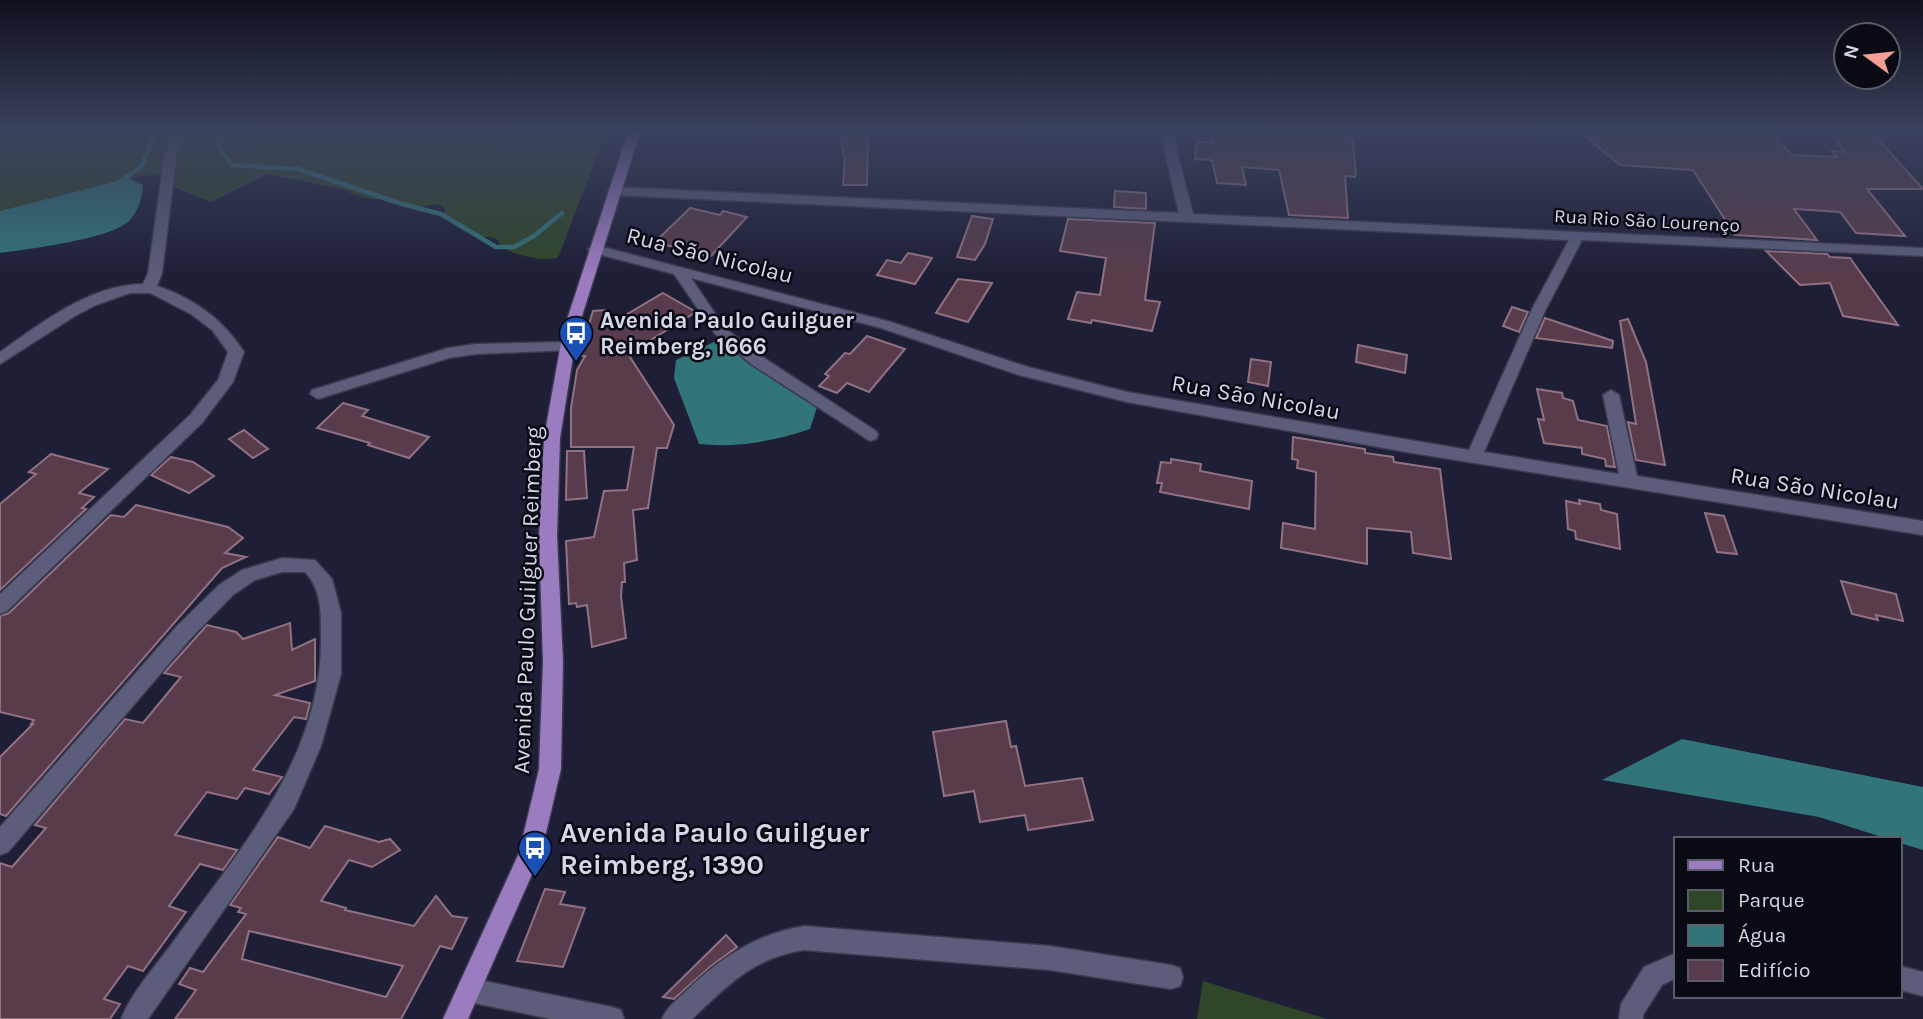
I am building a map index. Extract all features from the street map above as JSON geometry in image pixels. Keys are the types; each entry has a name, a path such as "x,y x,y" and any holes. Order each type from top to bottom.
{"main road":[{"name":"Avenida Paulo Guilguer Reimberg","path":"455,1019 530,854 550,769 554,663 548,536 552,438 567,347 618,180"}],"street":[{"path":"149,288 155,273 167,180"},
{"path":"1178,180 1187,218"},
{"name":"Rua Rio São Lourenço","path":"614,191 1923,252"},
{"path":"1474,457 1539,309 1577,236"},
{"name":"Rua São Nicolau","path":"595,249 886,325 1071,385 1216,415 1922,529"},
{"path":"678,270 720,331 756,360 870,435"},
{"path":"0,359 86,303 122,291 149,288 202,312 224,330 236,352 225,382 196,419 0,606"},
{"path":"318,394 448,353 567,347"},
{"path":"1611,395 1629,481"},
{"path":"0,844 184,632 226,590 249,575 282,565 309,565 323,579 331,613 331,674 311,746 286,802 133,1019"},
{"path":"674,1019 747,955 783,940 804,938 1050,958 1171,977"},
{"path":"1631,1019 1630,1013 1653,976 1674,966"},
{"path":"1902,979 1923,984"},
{"path":"469,990 612,1019"}],"green space":[{"path":"0,180 123,180 0,211"},
{"path":"173,180 256,180 211,202 174,187"},
{"path":"294,180 588,180 558,258 543,259 515,253 501,247 496,239 471,233 443,216 445,209 439,204 418,207 391,199 371,199 351,194 350,191"},
{"path":"1203,981 1327,1019 1197,1019"}],"water":[{"path":"123,180 132,180 143,185 138,208 121,227 69,242 0,253 0,211"},
{"path":"714,342 741,354 817,407 810,429 756,442 699,444 674,378 676,360"},
{"path":"1682,739 1923,787 1923,850 1902,844 1902,837 1882,837 1819,817 1602,780"}],"building":[{"path":"843,180 867,180 867,185 843,185"},
{"path":"1216,180 1245,180 1246,185 1217,183"},
{"path":"1281,180 1345,180 1348,218 1289,215"},
{"path":"1699,180 1915,180 1923,189 1867,189 1905,236 1856,233 1840,212 1794,209 1817,240 1735,235"},
{"path":"1115,191 1146,193 1146,209 1114,207"},
{"path":"690,208 720,215 723,211 747,217 710,257 655,242"},
{"path":"972,216 993,219 985,244 975,260 957,257"},
{"path":"1068,219 1155,223 1145,300 1160,302 1152,331 1092,320 1091,323 1068,319 1077,292 1100,295 1106,258 1060,251"},
{"path":"1766,251 1850,258 1898,325 1843,316 1830,283 1800,285"},
{"path":"908,253 932,258 915,284 877,275 887,260 901,263"},
{"path":"958,279 992,283 968,322 936,313"},
{"path":"663,293 696,312 628,354 674,425 667,448 657,448 648,508 633,510 637,560 624,563 625,582 622,582 621,596 626,638 592,647 587,605 577,607 576,603 569,604 566,541 594,537 604,491 627,490 634,447 571,447 571,408 577,370 585,356 579,356 593,311 606,310 612,323"},
{"path":"1512,307 1528,312 1519,332 1503,326"},
{"path":"1545,318 1613,341 1612,348 1536,338"},
{"path":"1628,319 1646,362 1665,465 1636,460 1628,422 1636,424 1620,321"},
{"path":"867,336 905,349 869,392 847,383 837,393 819,386 829,376 825,374 845,353 850,354"},
{"path":"1358,345 1407,355 1405,373 1356,362"},
{"path":"1251,359 1271,362 1268,386 1248,382"},
{"path":"1537,389 1562,393 1563,398 1573,401 1578,420 1607,426 1615,467 1606,466 1605,459 1582,454 1582,448 1544,443 1538,419 1544,420"},
{"path":"343,403 368,410 362,416 429,437 409,458 368,445 370,443 317,428"},
{"path":"244,430 268,449 253,458 229,439"},
{"path":"1293,437 1365,449 1365,453 1393,457 1394,462 1440,469 1451,559 1413,553 1411,532 1367,528 1367,564 1281,548 1283,523 1315,529 1316,472 1297,468 1298,460 1292,459"},
{"path":"567,451 584,451 587,498 566,500"},
{"path":"51,454 108,469 79,493 94,497 82,508 86,509 0,590 0,504 36,474 29,472"},
{"path":"171,457 193,462 214,476 189,493 151,475"},
{"path":"1171,459 1201,464 1200,471 1252,481 1249,509 1160,492 1162,483 1157,483 1161,462 1171,463"},
{"path":"1579,500 1600,504 1601,510 1617,514 1620,549 1576,539 1575,531 1568,529 1566,501 1580,504"},
{"path":"136,505 228,527 243,538 225,553 246,557 222,568 6,816 0,814 0,757 34,720 0,712 0,616 9,613 111,515 124,517"},
{"path":"1705,513 1724,516 1737,554 1717,552"},
{"path":"1841,581 1896,594 1903,621 1876,615 1878,620 1852,614"},
{"path":"290,623 292,650 315,639 315,681 275,695 310,703 306,719 294,717 253,770 282,777 269,794 245,788 237,799 207,792 175,835 237,850 223,870 200,864 169,906 186,912 143,971 128,966 104,999 120,1004 110,1019 0,1019 0,863 12,867 46,828 35,825 125,719 143,723 181,677 164,673 207,625 236,632 243,639"},
{"path":"1006,721 1011,747 1016,746 1025,786 1082,778 1093,820 1028,830 1025,815 980,822 974,791 944,796 933,732"},
{"path":"325,826 379,842 390,839 400,850 372,867 349,860 321,901 346,908 345,910 414,926 436,896 452,916 467,918 452,949 440,946 401,1019 175,1019 196,990 179,984 190,968 203,972 246,914 238,912 241,908 230,905 278,837 310,848","holes":["249,931 403,966 386,997 242,959"]},
{"path":"545,889 565,892 560,904 585,908 563,967 517,961"},
{"path":"726,935 737,947 674,999 663,997"}],"waterway":[{"path":"114,185 122,180"},
{"path":"329,180 441,214 496,247 514,247 534,236 562,213"}],"place":[{"name":"Avenida Paulo Guilguer Reimberg, 1666","path":"576,363"},
{"name":"Avenida Paulo Guilguer Reimberg, 1390","path":"535,878"}]}
